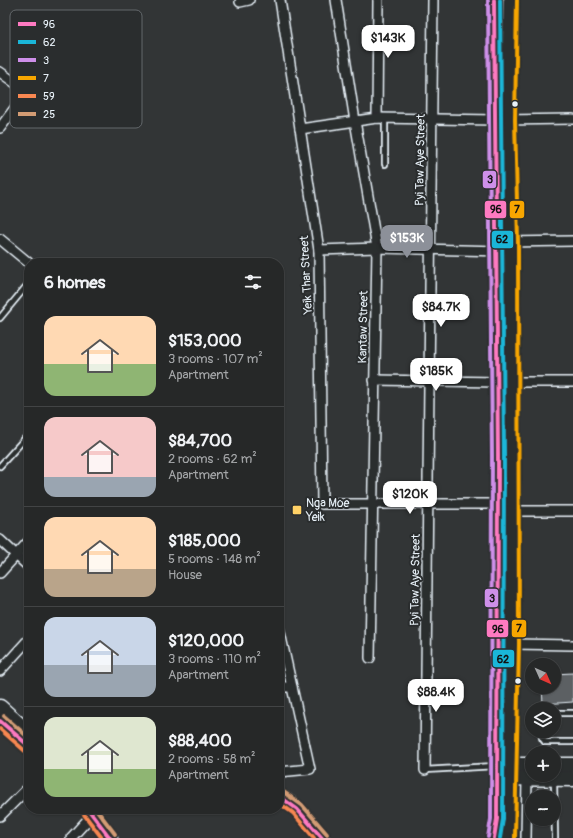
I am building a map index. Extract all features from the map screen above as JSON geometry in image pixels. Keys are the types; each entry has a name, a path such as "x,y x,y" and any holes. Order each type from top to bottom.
{"main road":[{"path":"494,0 498,504 504,772 509,838"},
{"path":"494,838 504,772 513,644 514,382 509,120 511,0"},
{"path":"498,382 514,382"},
{"path":"498,456 514,456"},
{"path":"0,707 24,729"},
{"path":"0,721 24,742"},
{"path":"561,765 573,765"},
{"path":"504,772 525,767"},
{"path":"504,772 525,778"},
{"path":"561,779 573,779"},
{"path":"284,798 307,818 322,838"},
{"path":"92,814 110,838"}],"street":[{"name":"Yeik Thar Street","path":"280,0 319,250 322,504 372,504"},
{"name":"Kantaw Street","path":"336,0 377,248 370,658"},
{"path":"378,0 381,118"},
{"name":"Pyi Taw Aye Street","path":"425,770 429,504 433,0"},
{"path":"0,72 10,79"},
{"path":"0,128 10,115"},
{"path":"300,129 381,118 494,120 573,119"},
{"path":"0,239 24,259"},
{"path":"319,250 495,247 573,240"},
{"path":"374,380 498,382"},
{"path":"514,382 573,382"},
{"path":"372,504 498,504"},
{"path":"513,511 573,511"},
{"path":"0,540 24,562"},
{"path":"0,573 24,546"},
{"path":"513,644 573,645"},
{"path":"0,671 24,645"},
{"path":"284,652 310,769 284,772"},
{"path":"284,687 292,687"},
{"path":"527,782 527,838"},
{"path":"0,816 24,792"},
{"path":"76,836 89,814"}],"lane":[{"path":"381,118 385,164"},
{"path":"0,318 24,289"},
{"path":"0,466 24,440"},
{"path":"561,713 573,713"},
{"path":"542,738 545,742 573,742"},
{"path":"425,770 504,772"},
{"path":"554,782 555,838"}],"building":[{"path":"573,673 573,702 543,702 542,694 561,694 561,674"}],"transit line":[{"name":"3","path":"488,0 492,456 491,819 488,837"},
{"name":"96","path":"494,0 498,456 497,819 494,838"},
{"name":"62","path":"500,0 504,456 503,819 500,838"},
{"name":"7","path":"515,838 519,644 518,242 515,120 517,0"},
{"name":"25","path":"4,716 24,734"},
{"name":"96","path":"0,721 24,742"},
{"name":"59","path":"0,729 24,750"},
{"name":"25","path":"284,792 302,805 327,834"},
{"name":"96","path":"284,800 297,809 322,838"},
{"name":"59","path":"284,807 293,813 314,838"},
{"name":"59","path":"84,814 102,838"},
{"name":"96","path":"92,814 110,838"},
{"name":"25","path":"100,814 115,834"}],"place":[{"name":"Nga Moe Yeik","path":"297,510"}]}
